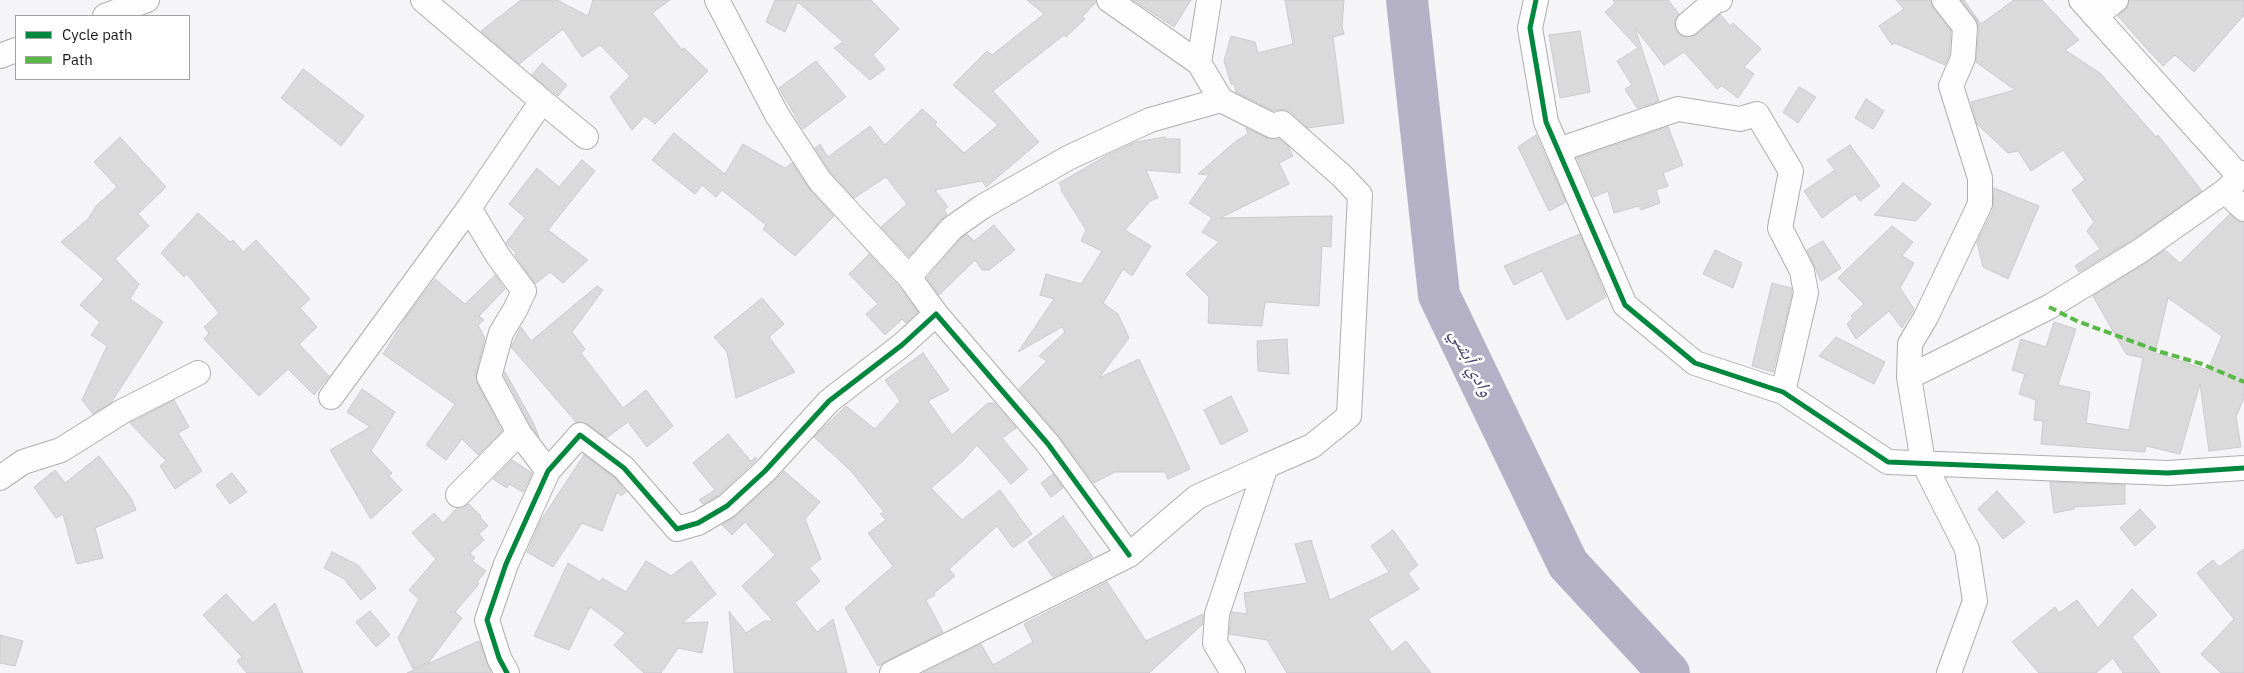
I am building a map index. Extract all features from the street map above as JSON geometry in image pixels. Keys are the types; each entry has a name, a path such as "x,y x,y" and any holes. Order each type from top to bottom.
{"street":[{"path":"108,15 147,0"},
{"path":"423,0 586,137"},
{"path":"717,0 777,115 820,181 909,277 936,314 1048,444 1129,555"},
{"path":"892,673 1129,555 1197,497 1312,446 1349,416 1360,195 1342,176 1282,123 1273,126 1221,100 1200,63 1109,0"},
{"path":"1200,63 1209,0"},
{"path":"1536,0 1530,28 1546,122 1625,306 1695,363 1783,392 1888,462 2168,473 2244,468"},
{"path":"1688,24 1715,1 1720,0"},
{"path":"1944,0 1965,27 1963,58 1951,86 1980,178 1980,204 1926,317 1910,344 1909,377 1923,462 1967,549 1975,601 1949,673"},
{"path":"2116,0 2088,8 2236,180 2244,209"},
{"path":"0,56 15,50"},
{"path":"909,277 952,228 982,207 1068,158 1150,120 1221,100"},
{"path":"331,396 469,208 542,101"},
{"path":"1558,150 1678,109 1740,119 1757,114 1791,171 1780,228 1802,271 1806,293 1783,392"},
{"path":"1909,377 2049,307 2140,251 2236,180"},
{"path":"469,208 498,256 524,291 501,333 489,376 519,433 548,471"},
{"path":"507,673 499,658 487,620 506,564 548,471 580,435 624,468 677,528 698,524 727,506 765,471 829,401 902,344 936,314"},
{"path":"0,478 23,462 61,450 123,411 198,373"},
{"path":"458,495 519,433"},
{"path":"1233,673 1215,643 1217,614 1266,466"}],"building":[{"path":"521,0 557,0 588,16 593,0 670,0 652,13 682,50 684,48 708,71 655,124 645,116 632,130 610,97 630,76 600,45 582,57 563,29 519,64 481,31"},
{"path":"775,0 871,0 899,29 873,55 885,69 870,80 834,48 843,42 798,2 785,32 766,22"},
{"path":"1027,0 1095,0 1096,2 1082,17 1085,19 1066,37 1064,35 993,91 1039,142 986,187 982,181 935,190 948,207 944,210 947,214 909,256 881,227 907,204 886,177 854,198 831,173 815,148 820,144 828,157 870,126 885,145 922,109 937,122 935,125 964,153 998,125 953,85 987,51 992,55 1044,14"},
{"path":"1133,0 1191,0 1174,27"},
{"path":"1285,0 1344,0 1342,26 1344,34 1333,37 1344,123 1308,128 1291,112 1284,109 1274,111 1236,92 1234,84 1231,84 1224,61 1231,36 1255,42 1258,53 1293,44"},
{"path":"1613,0 1668,0 1679,14 1675,20 1675,27 1678,33 1684,37 1696,35 1720,14 1730,26 1733,23 1761,49 1744,67 1754,74 1738,98 1722,86 1717,89 1684,52 1664,65 1635,28 1659,101 1637,108 1625,89 1632,85 1617,61 1638,48 1605,12 1615,3"},
{"path":"1896,0 1931,0 1933,8 1951,31 1949,55 1945,65 1895,43 1892,45 1879,26 1904,9"},
{"path":"1961,0 1964,0 1981,24 2014,0 2042,0 2079,40 2065,50 2100,73 2156,137 2158,135 2202,191 2132,240 2079,272 2075,266 2100,249 2087,231 2094,222 2072,190 2085,180 2063,150 2031,171 2018,151 2008,153 1977,124 1971,102 2015,90 1976,62 1979,27 1976,19"},
{"path":"2129,0 2244,0 2244,15 2194,72 2175,55 2163,66 2145,47 2118,16 2128,6"},
{"path":"1580,31 1590,92 1560,98 1549,35"},
{"path":"816,61 846,97 803,129 779,88"},
{"path":"542,63 567,85 558,96 532,75"},
{"path":"303,69 364,116 341,146 281,98"},
{"path":"1799,87 1816,97 1798,123 1783,112"},
{"path":"1866,99 1884,111 1873,129 1855,118"},
{"path":"1668,127 1683,165 1663,173 1668,186 1656,190 1660,203 1641,210 1639,206 1614,213 1608,191 1594,197 1577,158"},
{"path":"1246,128 1267,138 1279,139 1288,146 1293,156 1279,163 1289,184 1220,218 1332,216 1331,247 1322,246 1319,306 1265,302 1262,326 1208,323 1209,297 1186,274 1219,242 1202,232 1212,218 1189,203 1209,175 1198,174 1236,141 1248,134"},
{"path":"674,133 725,174 743,144 785,168 792,163 810,190 834,216 795,256 763,229 766,225 722,190 716,197 702,185 695,194 652,160"},
{"path":"1536,135 1566,202 1549,211 1518,147"},
{"path":"120,137 166,187 138,214 149,226 115,259 139,284 130,299 163,322 111,403 93,414 82,400 107,346 91,335 100,322 80,305 104,279 61,242 88,219 96,206 117,187 94,162"},
{"path":"1165,137 1165,139 1180,139 1180,173 1146,170 1158,198 1150,201 1125,230 1151,246 1132,276 1123,269 1103,303 1118,314 1129,338 1099,378 1139,359 1190,469 1168,479 1165,472 1115,472 1094,483 1059,436 1019,389 1047,361 1039,356 1065,332 1062,327 1018,352 1054,299 1040,295 1046,274 1081,284 1102,251 1081,241 1086,230 1061,190 1059,183 1106,156 1136,142"},
{"path":"1850,145 1880,186 1860,201 1855,194 1822,218 1804,191 1835,170 1827,160"},
{"path":"582,160 595,171 548,230 588,260 563,283 550,272 535,284 515,255 517,254 506,243 525,218 509,204 537,168 559,187"},
{"path":"1903,183 1931,204 1916,221 1874,215"},
{"path":"1994,188 2039,206 2008,279 1983,267 1977,242 1993,210"},
{"path":"198,213 230,242 233,240 243,252 256,240 310,299 300,308 317,327 299,344 329,376 314,395 288,369 259,396 204,339 209,333 204,327 219,313 187,274 184,277 161,253"},
{"path":"2230,214 2244,222 2244,398 2236,417 2241,447 2209,451 2200,384 2180,454 2146,446 2145,452 2041,444 2043,421 2034,420 2036,400 2019,394 2025,374 2012,370 2021,339 2046,347 2054,322 2076,329 2058,385 2090,392 2086,423 2129,430 2143,358 2126,354 2093,296 2165,250 2180,263","holes":["2168,298 2222,336 2208,370 2155,353"]},
{"path":"994,225 1015,250 989,270 982,270 975,260 939,295 927,278 961,238 967,234 974,241"},
{"path":"1892,226 1913,242 1902,256 1914,263 1900,288 1914,309 1902,328 1889,311 1856,339 1847,324 1853,318 1851,316 1864,304 1838,278"},
{"path":"1580,234 1606,297 1567,320 1542,271 1514,285 1504,266"},
{"path":"1823,241 1841,268 1821,281 1807,250"},
{"path":"1715,250 1742,263 1733,288 1703,274"},
{"path":"869,254 898,286 918,312 906,323 902,319 885,335 866,314 878,304 849,274"},
{"path":"495,275 505,289 479,316 484,320 478,325 485,338 476,374 477,383 502,431 478,455 462,439 446,460 426,445 455,404 383,354 407,316 435,279 465,304"},
{"path":"1772,283 1791,288 1792,293 1773,372 1752,366"},
{"path":"597,286 603,290 572,332 585,349 581,353 623,408 646,390 673,426 647,447 628,422 606,438 588,424 576,422 511,347 521,327 531,341"},
{"path":"762,298 784,324 769,337 795,372 736,398 727,352 714,337"},
{"path":"1836,337 1885,362 1874,384 1819,356"},
{"path":"1287,339 1289,374 1258,371 1257,341"},
{"path":"923,353 949,390 928,401 952,435 988,403 994,403 1016,428 1002,438 1028,469 1011,484 977,445 963,461 931,488 962,520 1000,490 1032,534 1013,548 997,526 949,569 955,576 934,593 935,595 926,600 943,632 878,666 845,608 893,566 868,533 886,520 880,514 884,512 851,471 814,437 846,406 875,429 900,401 885,380"},
{"path":"505,372 533,422 539,437 531,426 504,375"},
{"path":"362,389 395,412 371,451 392,473 389,476 402,490 371,519 330,450 370,427 347,412"},
{"path":"1231,396 1248,431 1221,445 1204,410"},
{"path":"174,400 189,427 178,433 202,471 175,489 160,466 166,461 130,423"},
{"path":"728,434 751,461 755,457 757,459 719,495 703,504 699,500 715,490 693,463"},
{"path":"584,455 615,478 626,492 621,496 617,492 602,531 582,523 553,567 527,552 541,520"},
{"path":"99,456 131,498 136,510 95,528 103,558 77,564 63,514 56,518 34,487 55,470 65,483"},
{"path":"512,460 532,473 523,492 509,484 507,488 493,479"},
{"path":"784,471 820,502 805,519 821,559 809,568 820,581 795,603 817,632 833,619 847,673 734,673 729,611 746,633 764,621 773,621 742,586 775,555 745,522 732,535 722,525 736,516"},
{"path":"232,473 247,492 230,504 216,485"},
{"path":"1053,474 1063,488 1051,497 1041,483"},
{"path":"2050,482 2125,485 2125,504 2074,507 2074,509 2054,513"},
{"path":"1997,491 2025,522 2003,539 1978,509"},
{"path":"469,504 488,526 479,534 484,540 470,553 475,558 472,561 486,571 477,582 479,584 455,612 462,618 429,662 413,669 398,638 419,599 409,590 436,559 412,533 434,513 443,523 457,508"},
{"path":"2140,509 2156,527 2135,546 2120,528"},
{"path":"1063,516 1093,557 1053,577 1028,542"},
{"path":"1393,530 1418,565 1408,573 1419,589 1368,619 1392,652 1406,641 1431,673 1287,673 1267,640 1229,634 1232,612 1247,614 1244,593 1307,583 1295,544 1311,540 1330,600 1389,572 1371,546"},
{"path":"2244,549 2244,673 2221,673 2201,654 2234,619 2197,573 2213,560 2219,567"},
{"path":"332,552 358,565 376,588 361,600 344,579 324,568"},
{"path":"646,561 671,576 691,561 716,594 682,623 708,622 702,653 678,648 661,673 644,673 614,645 625,633 590,607 569,650 534,636 568,563 600,582 602,578 626,592"},
{"path":"1107,582 1146,641 1203,614 1203,624 1149,673 923,673 981,644 993,665 1033,642 1024,624"},
{"path":"2132,589 2157,615 2132,637 2160,673 2123,673 2113,658 2096,673 2039,673 2012,642 2055,607 2059,613 2077,600 2098,628"},
{"path":"226,594 253,623 275,603 303,673 247,673 237,661 242,657 203,615"},
{"path":"370,611 390,635 376,647 356,622"},
{"path":"0,635 23,641 15,666 0,663"},
{"path":"479,641 491,673 407,673"}],"waterway":[{"name":"وادي أبشي","path":"1407,0 1439,295 1568,564 1669,673"}],"marked path":[{"path":"2049,307 2077,321 2161,352 2202,364 2244,382"}],"cycle path":[{"path":"1536,0 1530,28 1546,122 1625,305 1695,363 1783,392 1888,462 2168,473 2244,468"},
{"path":"507,673 499,658 487,620 506,564 548,471 580,435 624,468 677,529 698,523 727,506 765,471 829,401 902,345 936,314 1048,444 1129,555"}]}
